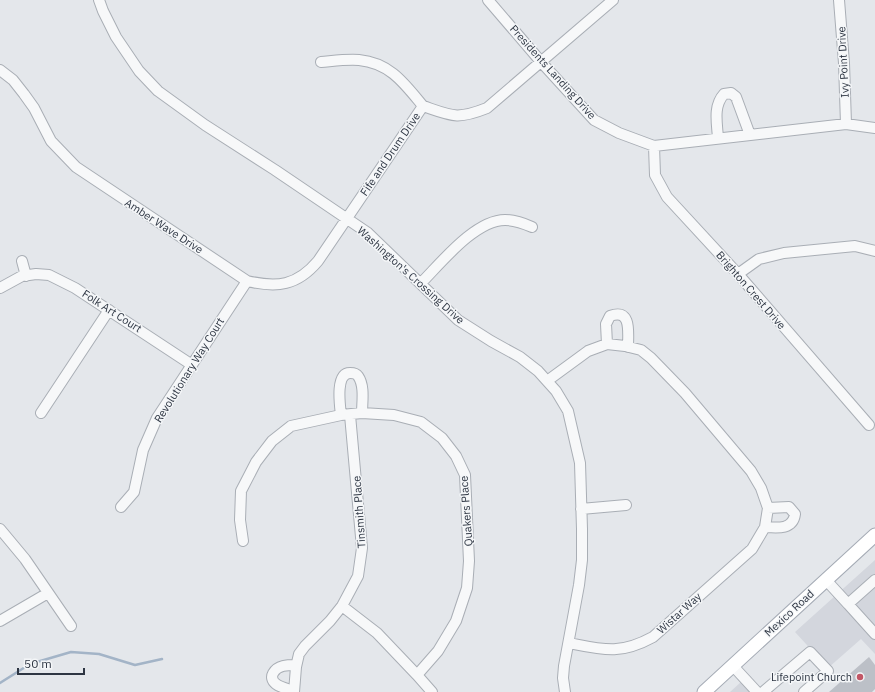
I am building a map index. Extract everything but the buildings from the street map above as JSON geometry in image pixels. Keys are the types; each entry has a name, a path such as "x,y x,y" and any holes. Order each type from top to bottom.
{"main road":[{"name":"Mexico Road","path":"704,692 875,535"}],"street":[{"name":"Washington's Crossing Drive","path":"99,0 116,38 139,71 158,91 204,124 348,218 368,233 458,320 520,357 538,371 556,391 568,410 570,417 580,463 582,509 582,560 563,678 565,692"},
{"name":"Presidents Landing Drive","path":"488,0 542,63 594,120 618,134 654,146 846,124 875,128"},
{"name":"Fife and Drum Drive","path":"348,218 422,106 458,116 470,115 487,108 542,63 613,0"},
{"name":"Ivy Point Drive","path":"839,0 844,63 846,124"},
{"path":"321,62 358,60 377,63 400,78 422,106"},
{"name":"Amber Wave Drive","path":"0,70 13,80 24,94 34,108 51,141 76,167 247,281 261,284 282,284 292,282 302,276 318,261 348,218"},
{"path":"718,138 717,108 719,99 724,94 731,93 736,97 750,135"},
{"name":"Brighton Crest Drive","path":"654,146 655,175 667,197 738,274 869,425"},
{"path":"421,283 477,229 490,223 504,220 518,221 532,227"},
{"path":"738,274 760,259 784,253 855,246 875,251"},
{"path":"22,261 26,276"},
{"name":"Folk Art Court","path":"0,288 22,276 36,274 49,275 75,288 192,365"},
{"name":"Revolutionary Way Court","path":"121,506 134,492 143,450 158,418 247,281"},
{"path":"41,413 109,310"},
{"path":"607,344 606,324 610,316 616,314 624,316 628,322 628,347"},
{"name":"Wistar Way","path":"547,381 588,351 607,344 640,350 652,358 690,399 751,471 761,488 768,508 765,527 752,549 653,637 641,644 613,650 599,649 569,643"},
{"name":"Tinsmith Place","path":"296,665 299,654 305,646 330,621 342,606 358,576 362,548 346,415 340,398 340,382 344,375 348,373 356,374 359,377 362,387 362,413"},
{"name":"Quakers Place","path":"243,541 240,520 241,491 256,462 272,441 291,426 362,413 394,415 421,422 442,438 456,456 465,475 469,562 466,588 456,621 438,651 417,675"},
{"path":"582,509 626,505"},
{"path":"765,527 786,527 792,523 794,518 794,514 789,507 768,508"},
{"path":"0,529 25,559 71,626"},
{"path":"826,580 875,634"},
{"path":"848,604 875,580"},
{"path":"0,620 48,593"},
{"path":"342,606 377,633 432,692"},
{"path":"763,692 810,652 828,671 804,692"},
{"path":"296,665 294,692 276,684 272,678 275,670 282,666 296,665"},
{"path":"733,666 757,692"}],"shaded area":[{"path":"875,560 875,654 861,639 828,668 795,632"},
{"path":"741,682 751,692 730,692"}],"waterway":[{"path":"0,683 30,664 71,652 99,654 135,665 162,659"}],"place":[{"name":"Lifepoint Church","path":"860,677"}]}
